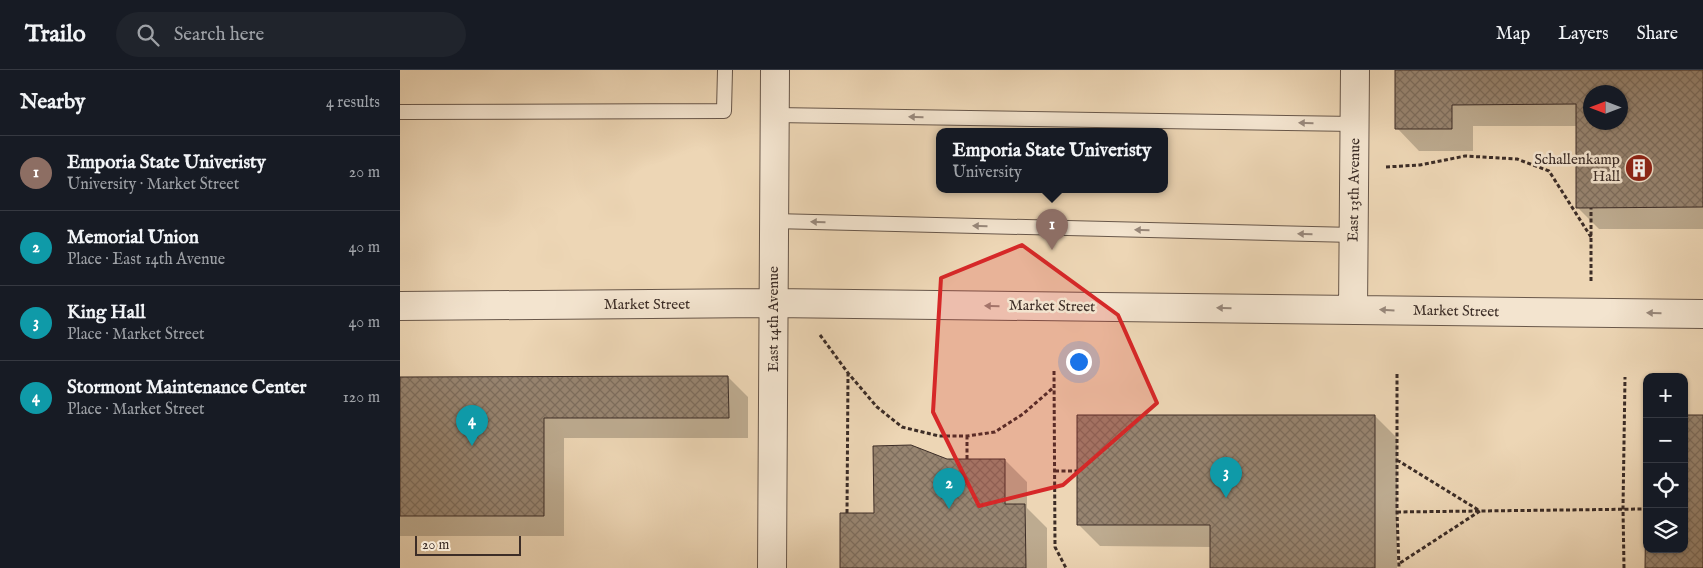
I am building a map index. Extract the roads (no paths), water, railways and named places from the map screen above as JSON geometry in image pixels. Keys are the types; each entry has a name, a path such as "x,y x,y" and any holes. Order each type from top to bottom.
{"street":[{"name":"East 14th Avenue","path":"772,568 775,70"},
{"name":"East 13th Avenue","path":"1353,310 1355,70"},
{"name":"Market Street","path":"400,306 773,303 1703,314"}],"lane":[{"path":"400,112 724,111 725,70"},
{"path":"775,115 1355,124"},
{"path":"774,221 1354,235"}],"place":[{"name":"Schallenkamp Hall","path":"1639,168"},
{"name":"Emporia State Univeristy","path":"1052,250"},
{"name":"Stormont Maintenance Center","path":"472,446"},
{"name":"King Hall","path":"1226,498"},
{"name":"Memorial Union","path":"949,509"}]}
